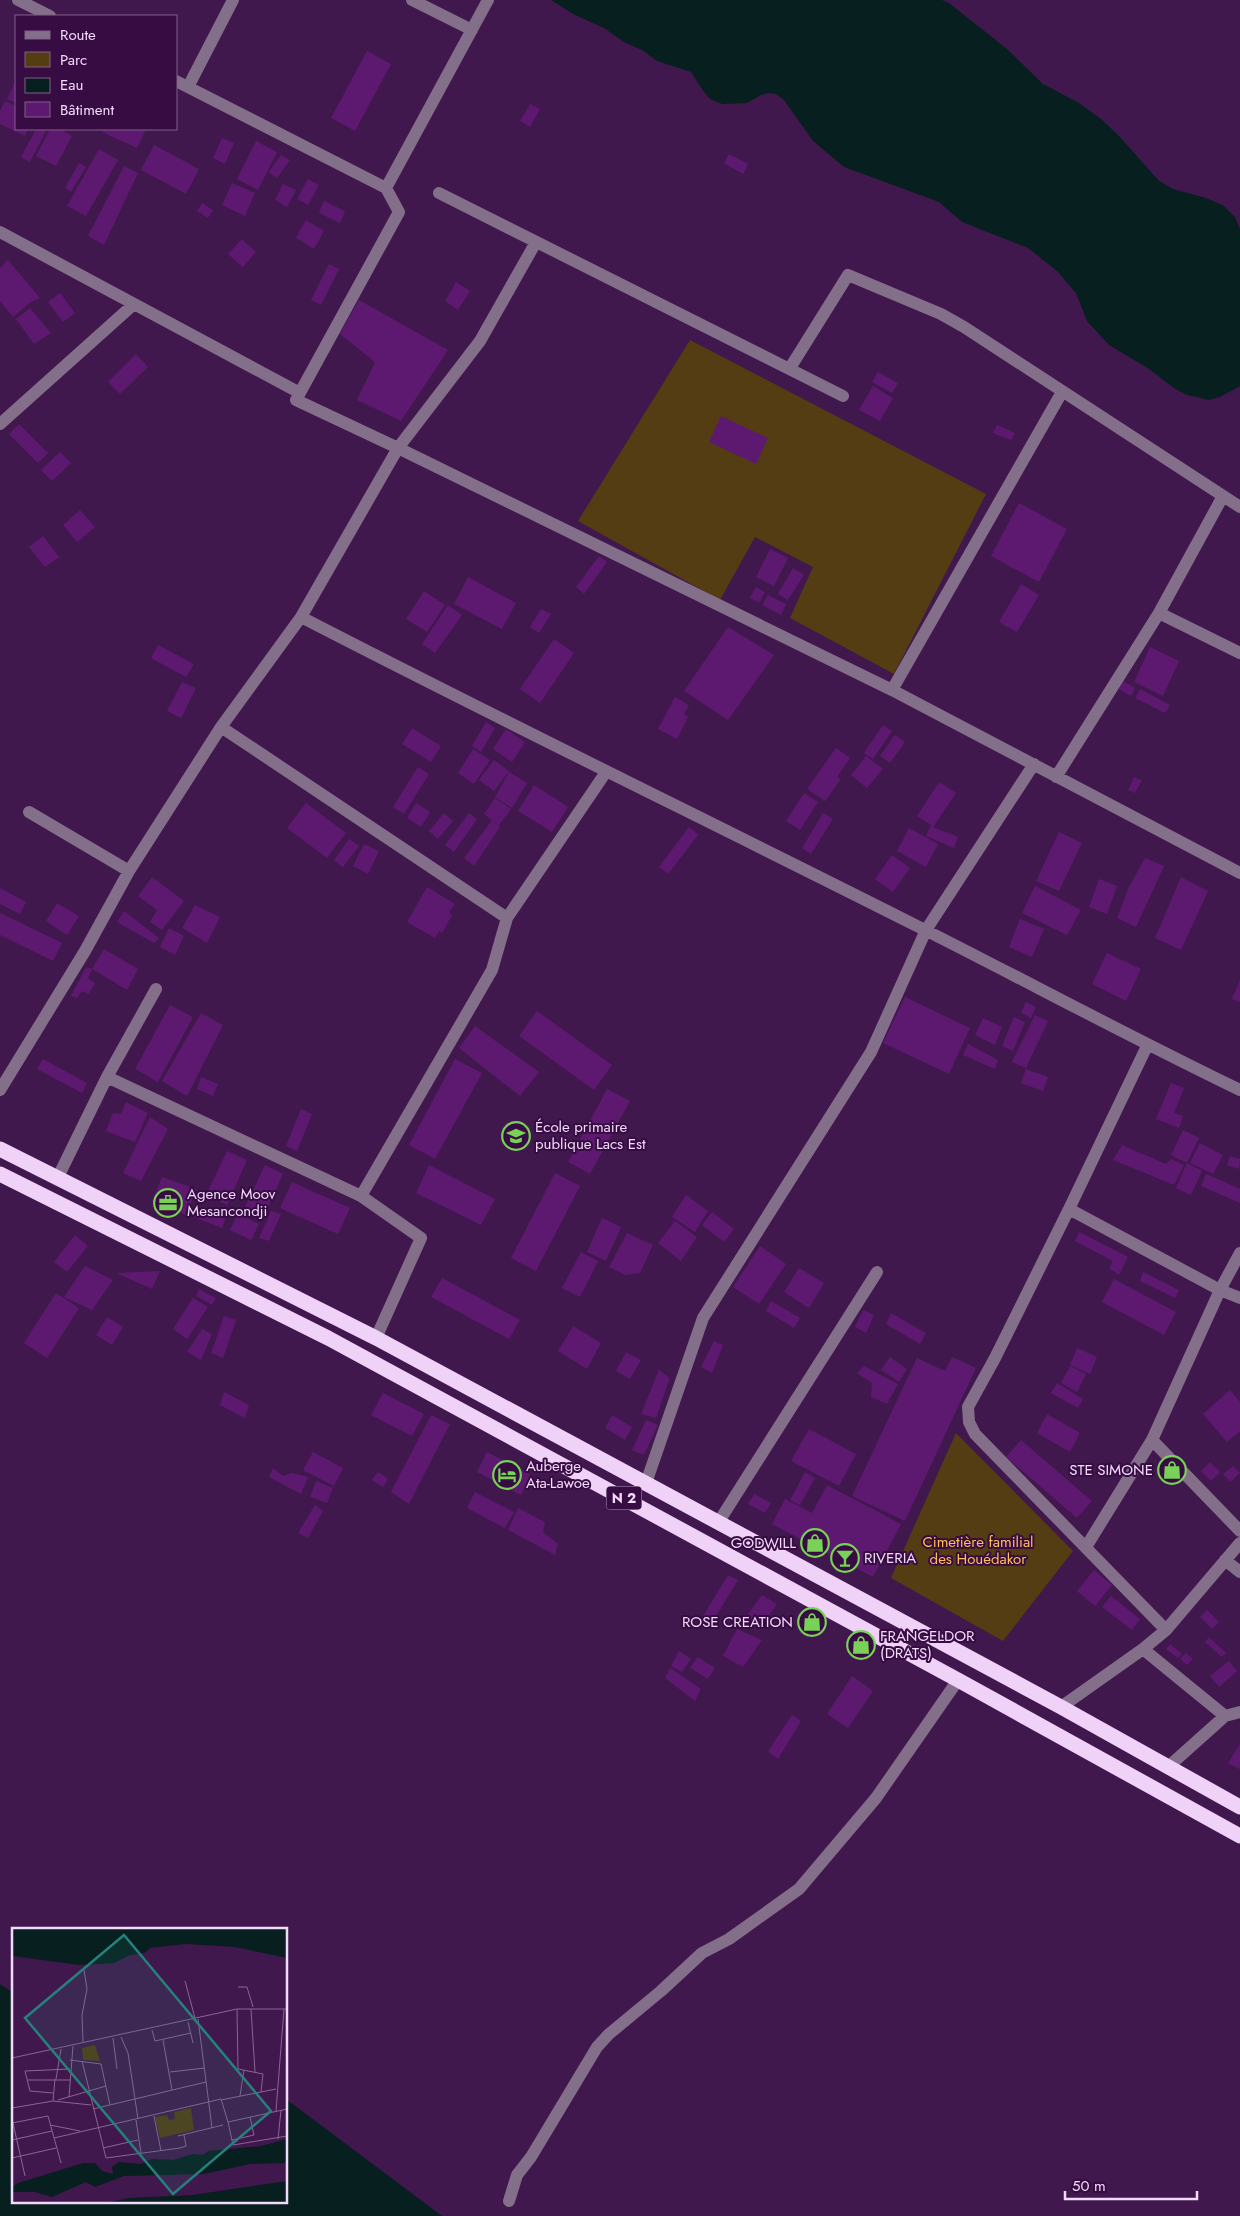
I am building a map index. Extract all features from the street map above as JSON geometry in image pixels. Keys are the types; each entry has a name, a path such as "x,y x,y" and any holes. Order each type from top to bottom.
{"highway":[{"name":"N 2","path":"0,1149 376,1338 1061,1708 1240,1807"},
{"name":"N 2","path":"0,1174 328,1338 958,1680 1240,1836"}],"street":[{"path":"18,0 48,15"},
{"path":"188,88 233,0"},
{"path":"412,0 472,30"},
{"path":"386,188 488,0"},
{"path":"178,82 386,188 399,212 296,400 892,690 1240,873"},
{"path":"439,193 790,368 842,396"},
{"path":"0,232 300,393"},
{"path":"0,1090 85,951 129,871 221,727 301,617 398,448 480,341 536,242"},
{"path":"790,368 848,275 941,314 964,327 1240,507"},
{"path":"0,424 134,304"},
{"path":"892,690 1062,392"},
{"path":"1056,777 1159,613 1223,496"},
{"path":"1159,613 1240,653"},
{"path":"301,617 606,772 926,930 1147,1046 1240,1090"},
{"path":"221,727 508,918"},
{"path":"646,1483 703,1318 871,1052 926,930 1034,764"},
{"path":"361,1196 492,970 508,918 606,772"},
{"path":"29,812 129,871"},
{"path":"58,1177 107,1077 156,989"},
{"path":"1147,1046 1069,1209 995,1358 968,1407 969,1422 975,1434 1166,1630"},
{"path":"107,1077 361,1196 421,1238 376,1338"},
{"path":"1069,1209 1220,1290 1240,1298"},
{"path":"1086,1547 1152,1440 1220,1290 1240,1253"},
{"path":"718,1523 877,1272"},
{"path":"1152,1440 1240,1531"},
{"path":"1061,1708 1143,1649 1166,1630 1240,1543"},
{"path":"1225,1560 1240,1572"},
{"path":"1143,1649 1225,1716"},
{"path":"509,2201 517,2175 531,2157 597,2047 609,2034 661,1991 702,1953 729,1939 799,1889 876,1798 958,1680"},
{"path":"1168,1767 1225,1716 1240,1712"}],"green space":[{"path":"690,340 986,494 894,674 790,618 813,567 755,537 720,600 578,521"},
{"name":"Cimetière familial des Houédakor","path":"956,1433 1073,1551 1003,1641 891,1578"}],"water":[{"path":"551,0 942,0 949,3 1007,49 1043,84 1079,103 1101,119 1120,137 1159,181 1173,189 1206,198 1224,206 1235,217 1240,229 1240,386 1220,397 1209,400 1187,395 1175,389 1149,369 1109,345 1087,321 1076,293 1057,271 1028,248 962,222 939,202 844,167 813,141 784,100 776,94 761,95 747,103 722,104 710,99 691,72 657,61 604,28 575,15"},
{"path":"0,1984 12,1992 12,2204 288,2204 288,2100 442,2216 0,2216"}],"building":[{"path":"367,51 391,64 355,131 331,118"},
{"path":"15,82 15,103 7,99"},
{"path":"5,101 15,106 15,130 28,130 25,136 0,124 0,111"},
{"path":"530,104 540,109 530,127 520,121"},
{"path":"35,130 46,130 30,162 21,157"},
{"path":"49,130 64,130 72,136 56,166 36,156"},
{"path":"103,130 146,130 137,148 102,132"},
{"path":"222,138 234,143 225,164 213,158"},
{"path":"256,141 277,152 258,190 237,179"},
{"path":"154,145 199,169 186,194 141,170"},
{"path":"99,149 118,160 86,216 67,206"},
{"path":"729,154 748,164 743,174 724,163"},
{"path":"281,155 290,160 277,178 269,172"},
{"path":"79,163 86,167 71,192 65,188"},
{"path":"124,166 138,173 104,245 88,236"},
{"path":"308,179 319,185 308,205 297,199"},
{"path":"232,183 255,193 245,216 222,205"},
{"path":"283,184 296,190 287,207 275,200"},
{"path":"324,201 345,211 340,223 319,213"},
{"path":"202,203 213,210 208,218 197,211"},
{"path":"306,220 324,231 314,249 296,238"},
{"path":"242,239 256,252 243,267 228,254"},
{"path":"8,260 40,298 31,302 13,317 0,301 0,268"},
{"path":"329,264 339,269 321,305 311,300"},
{"path":"456,282 470,291 458,310 445,301"},
{"path":"60,293 75,313 63,322 48,302"},
{"path":"359,300 448,350 401,421 357,400 375,362 340,334"},
{"path":"30,308 51,333 34,344 16,319"},
{"path":"136,354 148,367 120,394 108,382"},
{"path":"878,372 898,383 892,393 872,382"},
{"path":"873,386 893,398 880,421 859,410"},
{"path":"721,416 768,438 756,464 709,442"},
{"path":"19,424 48,453 38,463 9,434"},
{"path":"997,425 1015,433 1011,440 993,433"},
{"path":"60,452 71,463 52,481 41,470"},
{"path":"1019,503 1067,529 1039,582 991,556"},
{"path":"80,510 95,527 77,542 63,525"},
{"path":"43,536 59,557 45,567 29,547"},
{"path":"770,549 788,558 774,586 756,577"},
{"path":"599,556 607,562 584,594 576,587"},
{"path":"793,568 804,575 788,600 778,594"},
{"path":"468,577 516,603 502,629 454,604"},
{"path":"1021,584 1039,595 1017,632 999,622"},
{"path":"756,587 765,592 759,603 750,598"},
{"path":"424,591 445,605 427,632 406,619"},
{"path":"768,595 786,604 781,615 762,605"},
{"path":"448,605 462,615 435,653 422,644"},
{"path":"541,609 551,614 539,633 530,627"},
{"path":"728,627 774,655 728,720 684,691"},
{"path":"554,639 574,653 540,703 520,689"},
{"path":"158,645 194,664 186,677 151,658"},
{"path":"1150,647 1179,661 1163,696 1134,682"},
{"path":"1123,681 1135,688 1131,696 1119,689"},
{"path":"182,682 196,688 181,718 167,711"},
{"path":"1140,689 1170,705 1165,713 1135,698"},
{"path":"675,697 689,705 684,714 688,717 677,739 658,729"},
{"path":"486,722 495,728 481,752 472,746"},
{"path":"883,725 892,731 873,759 864,753"},
{"path":"412,728 441,746 431,762 402,744"},
{"path":"506,729 525,742 512,762 493,749"},
{"path":"895,735 905,742 890,763 880,756"},
{"path":"836,748 850,758 837,777 841,779 825,801 807,789"},
{"path":"473,749 490,760 474,784 458,773"},
{"path":"866,756 883,769 867,788 851,775"},
{"path":"494,760 509,771 494,791 479,780"},
{"path":"418,767 429,774 404,814 393,807"},
{"path":"509,772 527,783 512,808 495,797"},
{"path":"1134,777 1142,780 1135,793 1128,790"},
{"path":"939,782 956,793 933,827 958,837 954,848 926,836 931,825 917,816"},
{"path":"534,785 568,807 552,832 518,811"},
{"path":"804,793 818,802 800,830 786,821"},
{"path":"495,798 511,809 499,825 484,814"},
{"path":"306,803 346,833 327,858 287,828"},
{"path":"416,803 430,812 421,827 407,818"},
{"path":"444,813 453,821 438,839 429,831"},
{"path":"469,813 477,819 454,852 445,845"},
{"path":"823,813 833,819 811,854 802,848"},
{"path":"492,820 500,827 474,866 464,858"},
{"path":"689,827 698,835 668,874 659,867"},
{"path":"909,828 938,844 926,867 897,851"},
{"path":"1059,832 1082,843 1059,891 1036,881"},
{"path":"349,839 359,846 343,867 334,860"},
{"path":"364,844 379,851 368,874 353,866"},
{"path":"892,855 910,868 893,892 875,879"},
{"path":"1145,858 1164,866 1136,927 1117,918 1129,887"},
{"path":"152,877 184,901 162,930 150,922 157,910 138,896"},
{"path":"1181,877 1208,891 1181,950 1155,938"},
{"path":"1099,879 1117,886 1107,914 1089,907"},
{"path":"1035,886 1081,910 1067,935 1022,913"},
{"path":"427,887 455,904 449,912 452,915 442,933 439,931 435,938 407,922"},
{"path":"0,888 26,902 20,914 0,904"},
{"path":"57,903 79,916 67,935 46,921"},
{"path":"195,905 220,917 207,943 182,928"},
{"path":"124,911 159,938 154,943 117,922"},
{"path":"0,913 62,943 53,961 0,935"},
{"path":"1020,919 1044,929 1032,957 1009,947"},
{"path":"169,928 184,936 175,955 160,947"},
{"path":"104,949 138,969 127,990 92,969"},
{"path":"1107,953 1141,969 1126,1001 1092,984"},
{"path":"86,967 92,969 88,978 95,983 89,994 82,991 77,998 71,996"},
{"path":"1240,980 1240,1002 1232,999"},
{"path":"905,997 970,1028 949,1074 883,1043"},
{"path":"1026,1002 1036,1007 1031,1018 1021,1013"},
{"path":"170,1005 193,1017 158,1082 135,1069"},
{"path":"537,1011 612,1065 594,1090 519,1036"},
{"path":"201,1013 223,1025 187,1096 162,1081"},
{"path":"1035,1015 1048,1021 1026,1068 1012,1062"},
{"path":"1014,1017 1025,1022 1013,1051 1002,1046"},
{"path":"983,1018 1002,1027 995,1045 975,1035"},
{"path":"475,1026 539,1072 520,1096 459,1048"},
{"path":"968,1044 998,1060 995,1069 963,1055"},
{"path":"43,1059 87,1083 82,1093 37,1069"},
{"path":"455,1059 482,1073 435,1159 409,1145"},
{"path":"1026,1069 1048,1077 1043,1091 1021,1083"},
{"path":"201,1077 218,1084 213,1096 197,1089"},
{"path":"1171,1083 1184,1088 1174,1113 1183,1116 1179,1128 1156,1119"},
{"path":"607,1089 630,1101 590,1174 568,1162"},
{"path":"126,1102 148,1113 135,1142 106,1131 113,1113 121,1114"},
{"path":"301,1109 312,1114 297,1151 286,1146"},
{"path":"150,1117 168,1129 141,1181 123,1173"},
{"path":"1183,1130 1199,1138 1187,1163 1171,1155"},
{"path":"1200,1143 1223,1155 1213,1174 1190,1163"},
{"path":"1122,1145 1166,1164 1171,1159 1184,1165 1174,1185 1113,1160"},
{"path":"227,1151 247,1160 227,1205 206,1195"},
{"path":"1230,1156 1240,1159 1239,1169 1227,1165"},
{"path":"1187,1163 1202,1171 1191,1195 1176,1188"},
{"path":"265,1165 283,1174 264,1216 245,1207"},
{"path":"429,1165 495,1199 481,1225 416,1193"},
{"path":"555,1173 580,1186 536,1271 511,1258"},
{"path":"1206,1174 1240,1189 1240,1203 1201,1186"},
{"path":"162,1177 196,1189 186,1215 152,1202"},
{"path":"292,1182 350,1208 338,1234 280,1208"},
{"path":"686,1195 708,1211 695,1232 672,1217"},
{"path":"197,1208 225,1219 222,1228 193,1217"},
{"path":"271,1211 281,1214 269,1241 259,1238"},
{"path":"712,1212 734,1229 724,1242 702,1225"},
{"path":"238,1213 259,1224 251,1240 230,1230"},
{"path":"602,1218 621,1227 606,1261 587,1252"},
{"path":"675,1221 697,1237 681,1261 658,1243"},
{"path":"1079,1232 1128,1257 1119,1275 1109,1268 1113,1261 1075,1241"},
{"path":"627,1233 653,1245 640,1273 625,1275 609,1267"},
{"path":"75,1235 88,1246 67,1272 54,1262"},
{"path":"760,1246 786,1264 759,1304 733,1287"},
{"path":"581,1252 598,1261 580,1297 562,1288"},
{"path":"85,1266 113,1280 92,1310 64,1297"},
{"path":"799,1268 824,1283 809,1308 784,1292"},
{"path":"160,1271 152,1289 116,1273"},
{"path":"1143,1272 1179,1290 1175,1298 1140,1281"},
{"path":"442,1278 520,1320 509,1339 431,1297"},
{"path":"1114,1279 1176,1312 1164,1335 1102,1302"},
{"path":"199,1289 216,1298 212,1305 196,1296"},
{"path":"56,1293 79,1308 47,1358 24,1343"},
{"path":"193,1298 208,1307 187,1339 173,1329"},
{"path":"771,1301 800,1318 794,1328 766,1311"},
{"path":"863,1310 874,1315 866,1333 855,1327"},
{"path":"891,1313 926,1333 920,1344 886,1324"},
{"path":"224,1316 236,1320 223,1358 211,1353"},
{"path":"107,1317 123,1327 112,1345 96,1335"},
{"path":"573,1326 601,1343 587,1369 558,1351"},
{"path":"202,1329 212,1334 201,1360 187,1352"},
{"path":"714,1341 723,1345 712,1373 701,1367"},
{"path":"1077,1348 1097,1357 1090,1374 1070,1365"},
{"path":"626,1352 641,1360 630,1379 616,1371"},
{"path":"890,1357 907,1369 899,1382 881,1370"},
{"path":"952,1357 976,1368 905,1521 852,1496 917,1358 945,1371"},
{"path":"864,1366 898,1384 887,1404 871,1397 872,1383 857,1373"},
{"path":"1070,1366 1086,1374 1077,1392 1061,1383"},
{"path":"659,1370 670,1378 656,1418 641,1414"},
{"path":"1057,1383 1083,1399 1078,1408 1051,1393"},
{"path":"1230,1390 1240,1402 1240,1431 1227,1442 1203,1414"},
{"path":"224,1392 249,1405 245,1418 220,1405"},
{"path":"383,1393 424,1414 412,1436 371,1415"},
{"path":"1047,1414 1080,1433 1070,1452 1037,1433"},
{"path":"431,1415 450,1424 409,1504 391,1492"},
{"path":"612,1415 632,1427 625,1440 605,1428"},
{"path":"646,1420 658,1425 644,1455 632,1450"},
{"path":"809,1429 856,1454 839,1486 791,1461"},
{"path":"1021,1440 1092,1501 1077,1518 1006,1457"},
{"path":"313,1452 343,1468 334,1486 303,1470"},
{"path":"487,1452 531,1475 521,1495 477,1472"},
{"path":"1210,1462 1220,1472 1211,1481 1201,1471"},
{"path":"1233,1466 1240,1473 1230,1482 1223,1474"},
{"path":"273,1468 283,1476 292,1473 308,1477 301,1494 269,1477"},
{"path":"378,1472 388,1479 383,1487 372,1480"},
{"path":"805,1472 815,1478 800,1505 790,1500"},
{"path":"316,1481 333,1488 327,1503 310,1497"},
{"path":"827,1485 901,1524 873,1577 772,1524 785,1499 812,1513"},
{"path":"475,1492 514,1512 505,1528 467,1508"},
{"path":"754,1494 771,1503 765,1513 748,1504"},
{"path":"315,1505 323,1511 308,1538 298,1533"},
{"path":"518,1508 545,1522 543,1532 558,1544 555,1555 508,1530"},
{"path":"1094,1570 1112,1585 1095,1606 1077,1591"},
{"path":"728,1575 738,1580 713,1621 703,1616"},
{"path":"762,1595 777,1604 761,1627 746,1617"},
{"path":"1111,1596 1140,1619 1132,1630 1102,1607"},
{"path":"1207,1610 1219,1622 1212,1629 1200,1617"},
{"path":"808,1617 817,1622 808,1638 799,1632"},
{"path":"737,1629 762,1640 743,1667 723,1656"},
{"path":"1209,1637 1226,1653 1222,1657 1205,1642"},
{"path":"1170,1644 1182,1654 1178,1658 1166,1649"},
{"path":"679,1651 691,1659 682,1672 671,1666"},
{"path":"1186,1653 1193,1659 1187,1665 1180,1659"},
{"path":"698,1657 715,1668 708,1679 690,1668"},
{"path":"1229,1661 1237,1671 1219,1687 1210,1676"},
{"path":"670,1668 701,1689 695,1701 665,1678"},
{"path":"852,1676 873,1691 848,1728 827,1714"},
{"path":"792,1715 801,1721 778,1759 768,1751"},
{"path":"1240,1744 1240,1768 1239,1769 1228,1763"}],"place":[{"name":"École primaire publique Lacs Est","path":"516,1136"},
{"name":"Agence Moov Mesancondji","path":"168,1203"},
{"name":"STE SIMONE","path":"1172,1470"},
{"name":"Auberge Ata-Lawoe","path":"507,1475"},
{"name":"GODWILL","path":"815,1543"},
{"name":"RIVERIA","path":"845,1558"},
{"name":"ROSE CREATION","path":"812,1622"},
{"name":"FRANGELDOR (DRATS)","path":"861,1645"}]}
